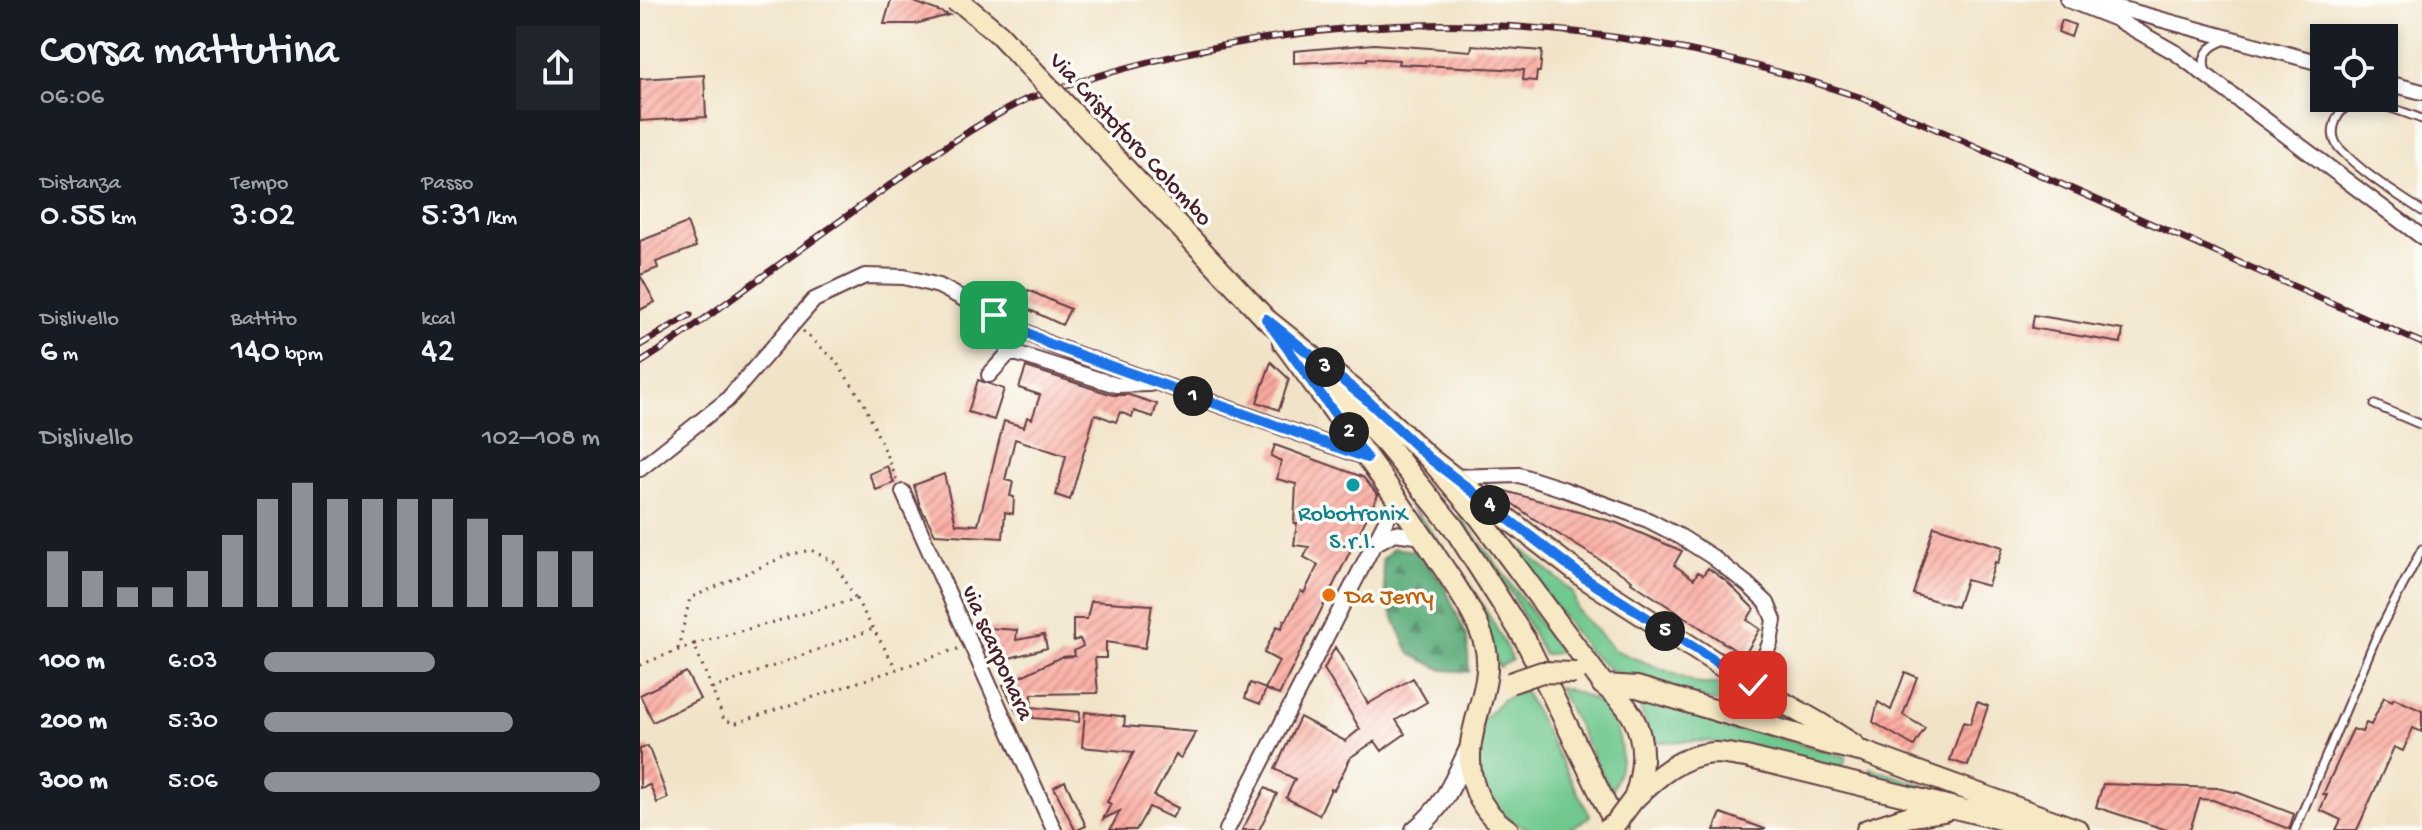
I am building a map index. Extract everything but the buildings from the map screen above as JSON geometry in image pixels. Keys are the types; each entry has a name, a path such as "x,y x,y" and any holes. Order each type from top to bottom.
{"main road":[{"name":"Via Cristoforo Colombo","path":"952,0 964,5 999,34 1266,319"},
{"path":"1266,319 1397,499 1464,599 1485,645 1486,669 1468,751 1469,773 1479,802 1495,821 1508,830"},
{"path":"1266,319 1367,400 1429,458 1586,579 1864,752"},
{"path":"1266,319 1387,445 1454,528 1526,641 1618,830"},
{"path":"1429,458 1480,518 1604,685 1618,697 1636,722 1642,743 1642,773 1633,800"},
{"path":"1476,722 1487,704 1510,683 1542,672 1576,673 1604,685 1637,687 1864,752 2078,830"},
{"path":"1606,830 1658,776 1687,760 1713,753 1746,757 2045,830"},
{"path":"1867,830 1907,817 1954,809"}],"street":[{"path":"2068,0 2116,19 2176,53 2422,237"},
{"path":"2090,0 2310,60"},
{"path":"2398,86 2422,92"},
{"path":"640,469 727,400 814,300 865,276 904,277 939,286 1049,344 1367,458"},
{"path":"989,375 1008,354 1018,354 1116,385 1161,384"},
{"path":"1454,477 1519,475 1648,520 1711,556 1767,603 1774,620 1770,643 1753,685"},
{"name":"via scarponara","path":"903,492 1054,830"},
{"path":"1227,830 1397,499"},
{"path":"1374,544 1395,533 1423,537"},
{"path":"1415,830 1446,798 1468,751"}],"lane":[{"path":"2209,78 2203,60 2210,47 2227,40 2241,40"},
{"path":"2398,109 2422,119"},
{"path":"2341,112 2332,133 2339,150 2422,211"},
{"path":"2339,175 2352,160"},
{"path":"2375,405 2422,425"},
{"path":"2295,830 2377,635 2422,549"}],"path":[{"path":"794,323 834,359 863,401 903,492"},
{"path":"678,651 690,598 788,555 811,550 834,562 897,669"},
{"path":"640,665 694,644 856,599"},
{"path":"712,689 873,629"},
{"path":"694,644 724,720 736,723 971,645"}],"green space":[{"path":"1395,484 1474,591 1512,660 1499,667 1464,586"},
{"path":"1460,515 1561,652 1544,655 1513,596 1457,518"},
{"path":"1495,526 1573,592 1577,610 1614,650 1699,684 1719,684 1801,725 1613,672 1589,652"},
{"path":"1393,548 1416,551 1443,583 1467,637 1469,672 1443,670 1410,654 1386,600 1382,560"},
{"path":"1558,687 1603,707 1616,728 1621,756 1611,792"},
{"path":"1524,690 1590,816 1563,830 1533,830 1515,823 1491,806 1477,782 1481,722 1502,700"},
{"path":"1635,697 1846,757 1842,771 1708,741 1654,742"},
{"path":"1871,768 2010,814 1870,779"}],"railway":[{"path":"640,363 933,155 1027,99 1131,67 1235,43 1338,29 1441,24 1544,29 1648,42 1753,65 1859,97 2422,343"},
{"path":"640,345 690,315"}],"place":[{"name":"RobotroniX S.r.l.","path":"1353,485"},
{"name":"Da Jerry","path":"1329,595"}],"route":[{"path":"994,315 1049,344 1367,458 1266,319 1367,400 1429,458 1586,579 1753,685"}]}
